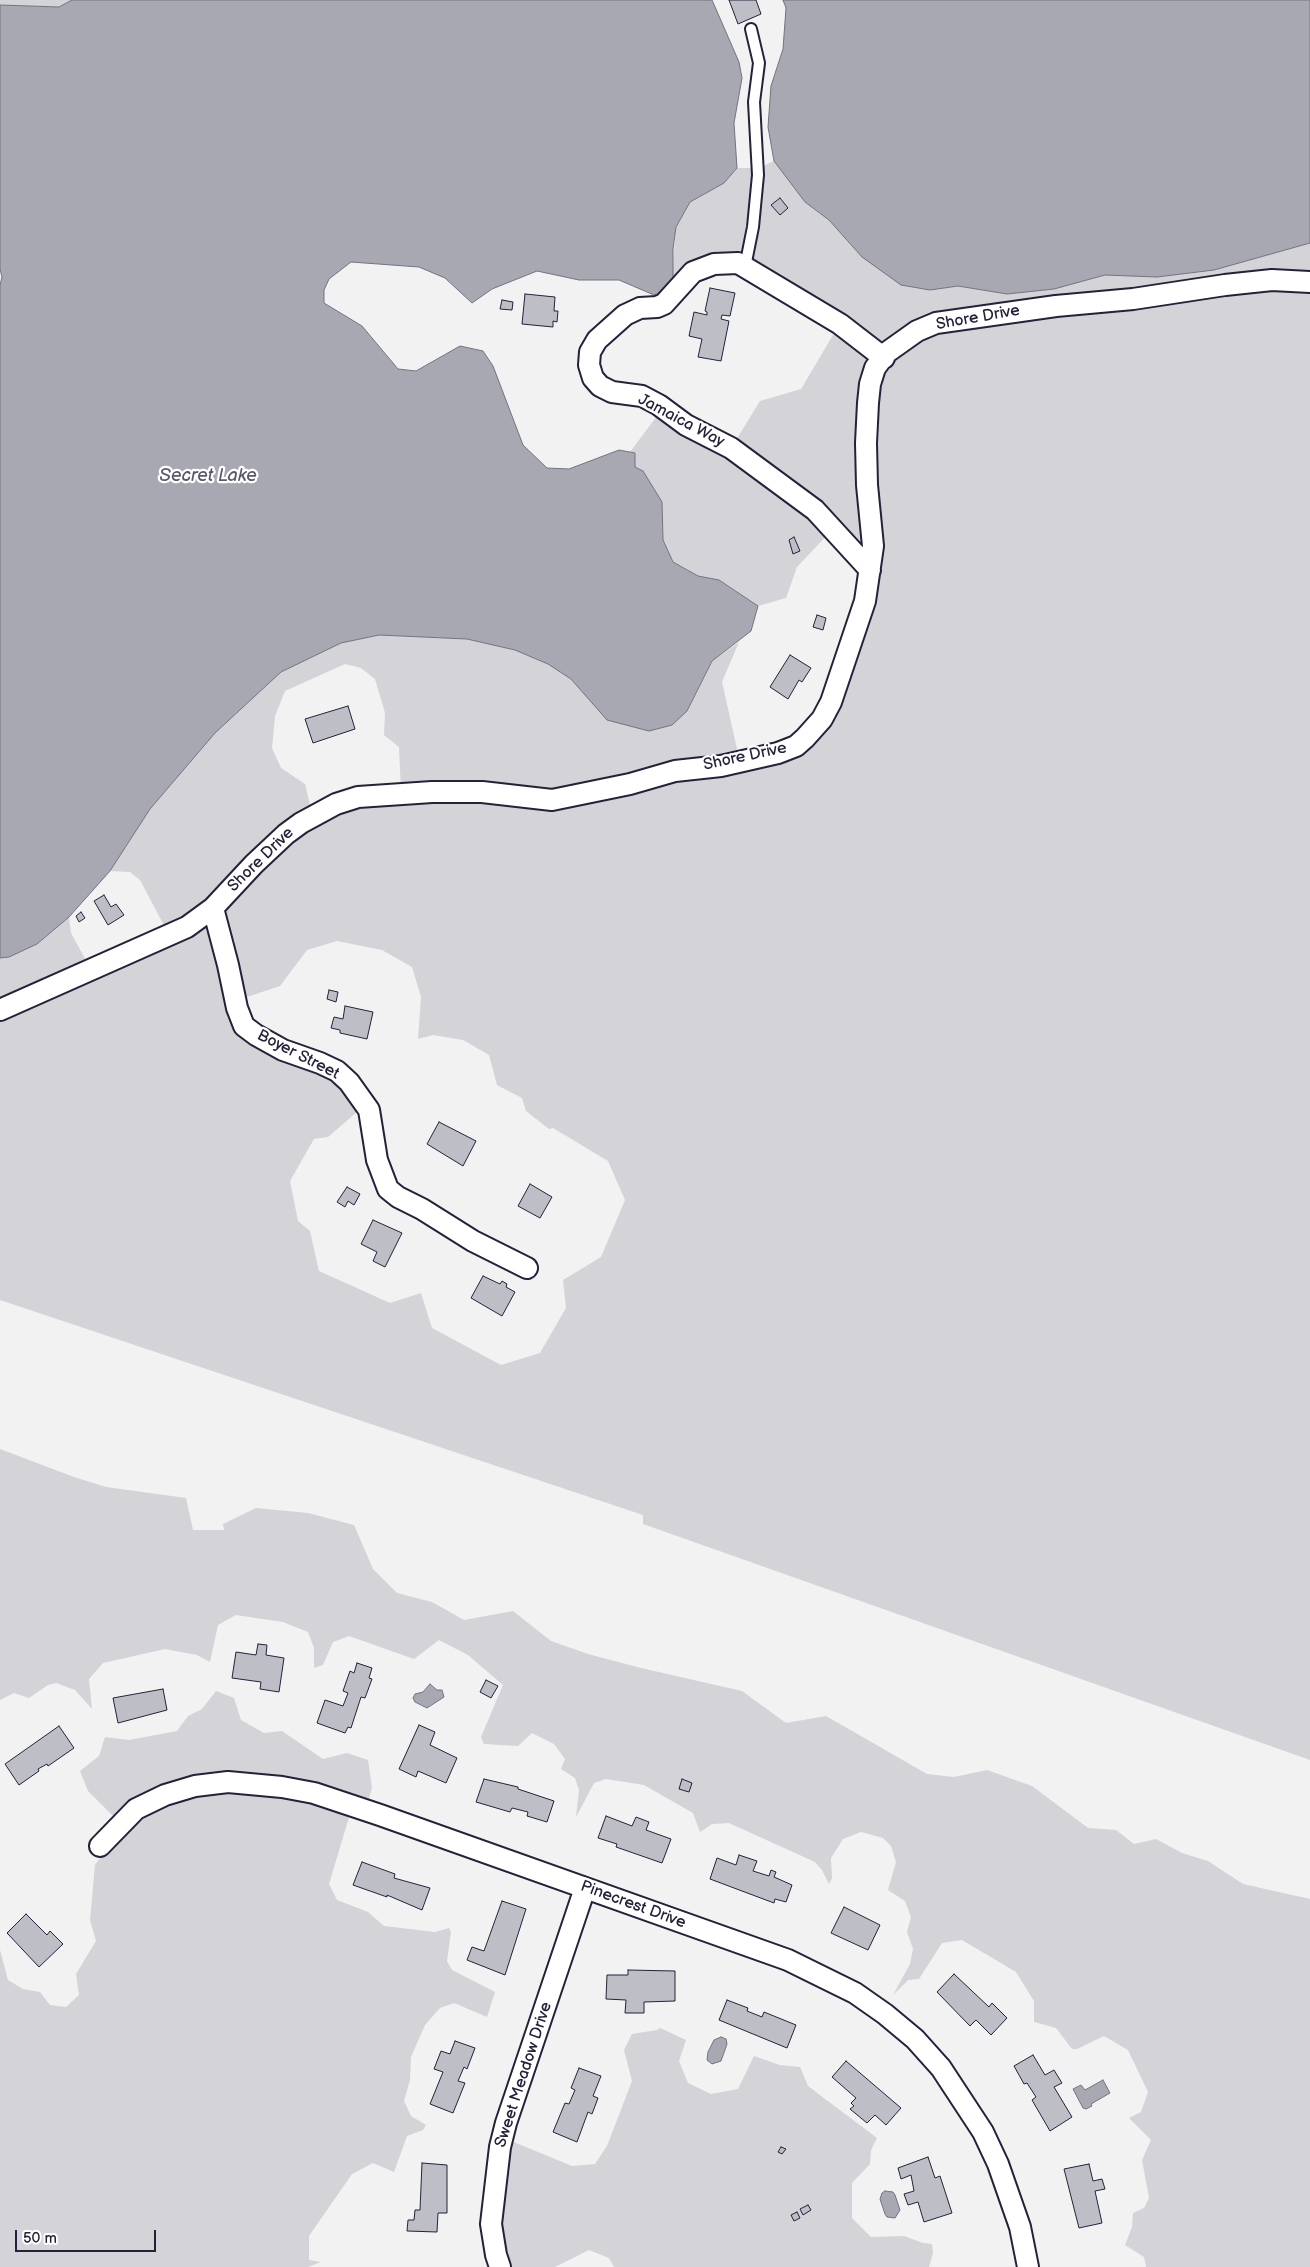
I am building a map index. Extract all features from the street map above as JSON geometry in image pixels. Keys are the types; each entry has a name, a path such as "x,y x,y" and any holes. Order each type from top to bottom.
{"street":[{"name":"Jamaica Way","path":"870,570 815,510 731,448 686,425 659,405 642,396 612,392 600,386 593,378 589,365 590,352 597,340 625,315 640,308 657,307 664,304 693,272 714,264 738,262 840,324 884,358"},
{"name":"Shore Drive","path":"0,1010 187,926 213,908 254,864 286,834 301,823 358,797 432,792 482,792 552,800 630,784 675,772 721,766 778,753 796,746 806,738 822,719 831,702 865,601 873,546 866,485 868,403 870,384 875,368 886,353 917,331 936,323 1056,306 1133,299 1225,285 1272,280 1310,282"},
{"name":"Boyer Street","path":"213,908 228,965 236,1008 244,1026 283,1050 337,1071 348,1082 369,1110 377,1160 388,1189 398,1198 422,1208 473,1240 527,1268"},
{"name":"Pinecrest Drive","path":"100,1846 136,1809 165,1795 195,1786 228,1782 255,1783 314,1793 788,1960 854,1993 885,2014 915,2039 941,2068 984,2132 1020,2227 1028,2267"},
{"name":"Sweet Meadow Drive","path":"500,2267 492,2224 500,2147 506,2123 586,1888"}],"lane":[{"path":"745,267 753,227 758,175 754,102 759,62 751,30"}],"shaded area":[{"path":"0,0 72,0 60,7 0,5"},
{"path":"774,161 805,202 829,220 862,257 930,290 958,286 1007,294 1054,289 1105,275 1157,277 1214,270 1310,243 1310,1760 643,1524 643,1515 0,1300 0,958 9,957 37,944 69,917 71,933 89,966 167,931 140,880 130,872 110,871 150,809 215,733 281,672 341,643 379,635 467,639 515,650 548,664 571,679 607,720 687,711 712,661 739,642 722,682 739,758 809,732 869,580 831,531 797,567 786,598 758,606 719,580 698,576 673,562 663,540 662,502 635,467 635,453 630,452 660,412 733,445 760,401 801,389 836,330 749,267 672,277 676,227 690,202 724,183 737,168 759,168","holes":["345,664 361,668 375,679 385,713 384,735 399,747 401,791 312,813 305,784 281,768 272,748 275,716 285,691","337,941 382,950 412,967 421,997 418,1039 433,1035 463,1040 489,1055 497,1085 522,1098 526,1111 549,1129 553,1128 608,1161 625,1200 601,1257 563,1280 566,1308 540,1353 501,1365 432,1328 421,1293 390,1303 319,1271 310,1231 298,1221 290,1181 314,1139 328,1137 364,1106 336,1069 240,1019 238,1000 280,986 307,950"]},
{"path":"0,1449 106,1487 186,1498 193,1530 224,1530 223,1524 256,1508 308,1513 354,1525 373,1569 397,1593 432,1602 464,1620 513,1611 551,1641 588,1654 641,1668 742,1691 786,1723 826,1716 927,1774 954,1777 987,1770 1032,1786 1088,1828 1116,1830 1134,1844 1156,1839 1182,1853 1208,1861 1243,1884 1310,1899 1310,2267 1146,2267 1144,2257 1125,2245 1132,2227 1133,2213 1144,2208 1149,2198 1142,2160 1151,2140 1129,2118 1141,2112 1148,2092 1128,2050 1104,2036 1077,2049 1072,2049 1056,2028 1034,2022 1034,2001 1016,1972 962,1940 942,1943 919,1979 908,1980 893,1995 910,1964 913,1949 907,1932 911,1917 905,1901 888,1890 896,1862 891,1846 883,1838 861,1832 843,1839 831,1858 832,1878 829,1884 822,1870 815,1862 729,1823 712,1824 700,1832 693,1813 644,1785 606,1779 594,1783 576,1817 579,1790 575,1778 561,1769 565,1759 554,1744 532,1733 518,1746 484,1744 481,1737 503,1685 468,1655 439,1640 414,1659 349,1636 333,1642 323,1665 314,1668 314,1648 308,1632 283,1622 236,1615 218,1625 210,1662 197,1655 165,1649 103,1663 89,1679 92,1709 75,1690 56,1683 48,1685 29,1698 14,1693 0,1700"},
{"path":"216,1691 234,1698 241,1720 264,1733 282,1731 323,1759 347,1753 368,1760 372,1788 365,1812 350,1814 329,1884 337,1900 368,1912 384,1926 435,1932 449,1928 451,1932 447,1961 452,1970 495,1992 487,2017 454,2003 440,2008 425,2025 411,2057 410,2080 404,2101 411,2116 426,2125 423,2130 407,2136 394,2172 373,2163 352,2174 309,2236 309,2260 321,2262 308,2267 0,2267 0,1950 8,1980 23,1989 40,1992 50,2005 66,2007 79,1995 76,1974 96,1941 90,1920 95,1865 123,1826 88,1791 80,1771 99,1756 105,1737 129,1740 177,1731 188,1716 202,1709"},
{"path":"660,2028 686,2040 679,2061 688,2083 711,2094 738,2089 754,2056 780,2065 800,2067 808,2086 877,2138 871,2150 870,2164 852,2183 852,2218 871,2237 904,2236 923,2243 932,2244 933,2253 929,2267 614,2267 609,2258 589,2250 555,2267 499,2267 504,2138 572,2166 595,2164 607,2146 632,2081 624,2050 632,2034"}],"water":[{"name":"Secret Lake","path":"72,0 712,0 739,62 742,78 734,123 737,168 724,183 690,202 676,227 673,249 673,278 666,291 654,295 619,280 579,280 537,271 492,289 472,303 445,278 419,267 351,262 329,279 324,290 324,303 362,326 398,369 416,371 460,346 483,351 493,366 523,445 547,468 569,469 619,450 635,453 635,467 643,471 662,502 663,540 673,562 698,576 719,580 758,606 751,631 712,661 687,711 672,725 649,731 607,720 571,679 548,664 515,650 467,639 379,635 341,643 281,672 215,733 150,809 110,871 69,917 37,944 9,957 0,958 0,285 2,277 0,269 0,5 59,7"},
{"path":"783,0 1310,0 1310,243 1214,270 1157,277 1105,275 1054,289 1007,294 958,286 930,290 901,285 862,257 829,220 805,202 774,161 768,127 771,86 783,49 786,8"},
{"path":"430,1684 437,1690 442,1690 444,1697 427,1708 415,1702 413,1698 415,1694 423,1692"},
{"path":"721,2037 726,2039 727,2044 721,2061 712,2064 707,2060 708,2052 714,2040"},
{"path":"1103,2080 1110,2093 1091,2104 1092,2106 1086,2109 1083,2108 1073,2089 1081,2085 1085,2090"},
{"path":"885,2191 893,2192 895,2195 900,2210 895,2218 887,2217 885,2214 880,2199"}],"building":[{"path":"729,0 756,0 761,14 738,24"},
{"path":"780,198 788,208 780,215 771,205"},
{"path":"710,288 735,293 730,316 722,315 721,319 729,321 721,361 698,357 702,339 689,336 694,312 707,315 705,311"},
{"path":"525,294 555,297 554,311 558,311 557,322 553,321 553,327 522,324"},
{"path":"502,300 513,302 512,310 500,309"},
{"path":"794,537 800,551 793,554 789,540"},
{"path":"817,615 826,618 823,630 813,627"},
{"path":"790,655 811,668 802,682 799,680 788,699 770,687"},
{"path":"348,706 355,729 313,743 305,719"},
{"path":"104,895 111,907 116,904 124,915 108,925 94,901"},
{"path":"81,912 85,918 79,922 76,916"},
{"path":"329,990 338,992 336,1002 327,999"},
{"path":"345,1006 373,1012 367,1039 340,1033 340,1030 331,1028 334,1017 343,1019"},
{"path":"439,1122 476,1141 463,1166 427,1144"},
{"path":"530,1184 552,1197 540,1218 518,1206"},
{"path":"347,1187 360,1194 354,1205 348,1201 345,1207 337,1202"},
{"path":"373,1220 402,1233 385,1267 373,1261 377,1252 361,1244"},
{"path":"483,1276 500,1284 502,1281 507,1284 506,1287 515,1292 502,1316 471,1298"},
{"path":"258,1644 267,1645 266,1655 284,1658 279,1692 260,1689 261,1682 232,1678 236,1652 256,1655"},
{"path":"357,1663 372,1668 369,1678 372,1679 365,1698 361,1697 351,1728 348,1727 345,1733 317,1723 325,1700 343,1706 348,1693 343,1691 350,1671 354,1673"},
{"path":"486,1680 498,1686 491,1698 480,1692"},
{"path":"163,1689 167,1710 118,1723 113,1698"},
{"path":"419,1725 435,1732 430,1745 457,1758 446,1783 418,1771 416,1777 399,1769"},
{"path":"59,1726 74,1748 48,1766 47,1764 38,1769 39,1771 19,1785 5,1764"},
{"path":"484,1779 518,1787 518,1789 554,1801 547,1822 527,1816 528,1812 512,1808 510,1812 476,1802"},
{"path":"682,1779 692,1783 689,1792 679,1789"},
{"path":"606,1816 632,1826 636,1817 649,1822 646,1830 671,1839 662,1863 616,1847 617,1844 598,1838"},
{"path":"739,1855 757,1861 753,1871 769,1876 771,1870 776,1872 774,1877 792,1885 786,1902 775,1899 774,1903 710,1879 717,1858 736,1865"},
{"path":"362,1862 395,1874 394,1878 430,1888 422,1910 387,1895 387,1897 353,1885"},
{"path":"502,1901 526,1909 505,1975 467,1960 472,1947 484,1951"},
{"path":"844,1907 880,1925 868,1950 831,1933"},
{"path":"26,1914 47,1935 50,1931 63,1944 39,1967 7,1933"},
{"path":"628,1970 675,1971 675,2001 644,2002 644,2013 625,2013 626,2000 606,1999 607,1975 628,1975"},
{"path":"954,1974 989,2007 992,2003 1007,2018 991,2035 976,2020 970,2026 937,1992"},
{"path":"727,2000 748,2008 747,2011 762,2017 764,2012 796,2025 787,2048 719,2020"},
{"path":"455,2041 475,2048 467,2069 464,2067 458,2081 465,2083 453,2113 430,2104 443,2072 434,2069 441,2051 450,2054"},
{"path":"1033,2055 1045,2075 1054,2070 1062,2083 1054,2087 1072,2117 1050,2131 1032,2100 1036,2097 1027,2083 1024,2084 1014,2066"},
{"path":"846,2061 901,2108 886,2125 875,2115 867,2123 850,2109 854,2106 851,2103 856,2098 832,2077"},
{"path":"579,2068 601,2076 593,2096 598,2098 592,2114 588,2112 577,2142 553,2132 565,2103 569,2104 575,2090 571,2088"},
{"path":"781,2147 786,2149 782,2154 778,2152"},
{"path":"928,2157 935,2178 940,2176 952,2213 924,2222 918,2202 908,2205 904,2194 914,2191 911,2175 901,2179 898,2168"},
{"path":"422,2163 447,2165 447,2213 438,2213 437,2232 407,2231 408,2220 414,2220 415,2210 420,2210"},
{"path":"1089,2164 1093,2181 1102,2179 1105,2189 1095,2191 1102,2223 1079,2228 1064,2169"},
{"path":"808,2205 811,2210 803,2215 800,2209"},
{"path":"797,2212 800,2218 794,2221 791,2215"}]}
